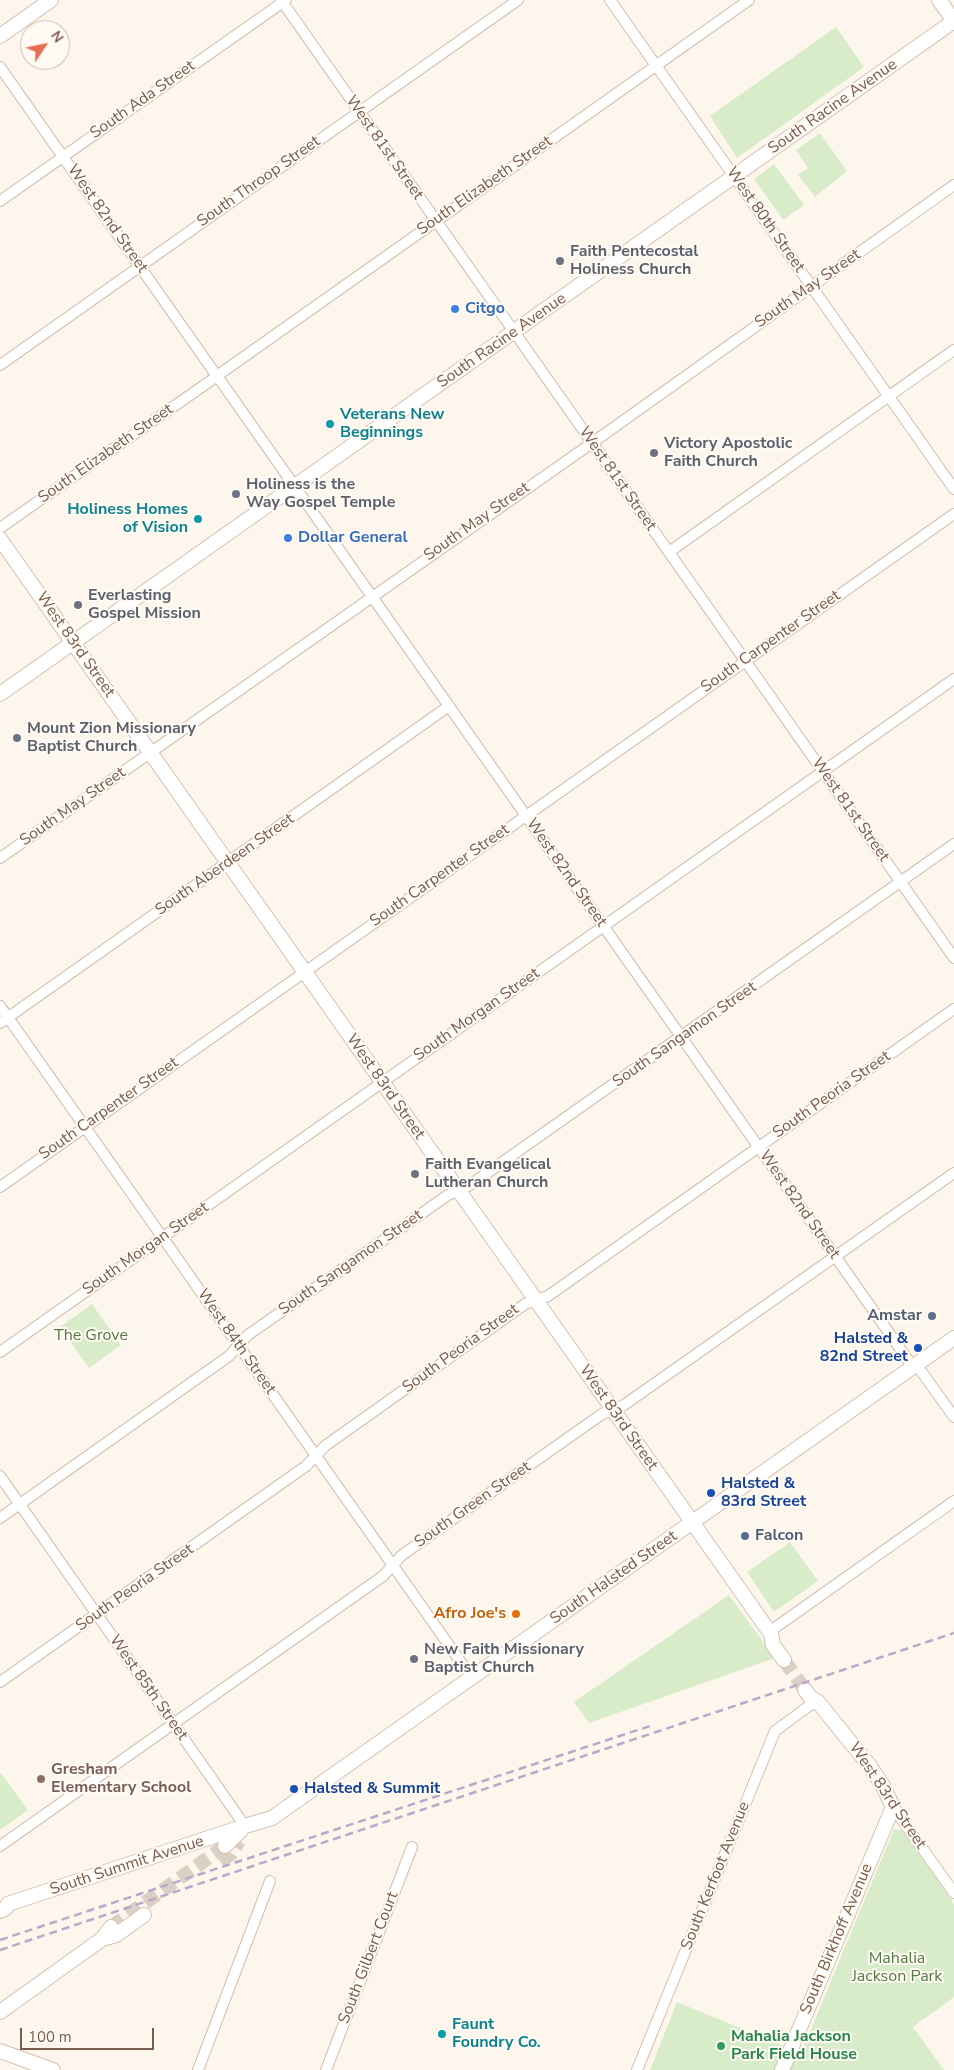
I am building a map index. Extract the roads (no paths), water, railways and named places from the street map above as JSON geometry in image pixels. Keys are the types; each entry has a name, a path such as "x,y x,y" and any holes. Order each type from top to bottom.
{"street":[{"path":"0,36 52,0"},
{"name":"South Throop Street","path":"0,365 518,0"},
{"name":"West 80th Street","path":"610,0 954,489"},
{"name":"South Elizabeth Street","path":"0,528 749,0"},
{"path":"939,0 954,21"},
{"name":"West 81st Street","path":"283,1 954,958"},
{"name":"South Ada Street","path":"0,201 283,1"},
{"name":"South Racine Avenue","path":"0,694 954,21"},
{"name":"West 82nd Street","path":"0,67 758,1147 954,1418"},
{"name":"South May Street","path":"0,858 954,185"},
{"path":"668,552 954,350"},
{"name":"South Carpenter Street","path":"0,1187 954,514"},
{"name":"West 83rd Street","path":"0,539 770,1633 773,1645 788,1658"},
{"name":"South Morgan Street","path":"0,1352 954,680"},
{"name":"South Aberdeen Street","path":"4,1020 449,706"},
{"name":"South Sangamon Street","path":"0,1518 229,1356 248,1335 448,1195 470,1185 682,1038 954,844"},
{"name":"West 84th Street","path":"0,1006 4,1020 85,1127 472,1678"},
{"name":"South Peoria Street","path":"0,1682 306,1466 326,1446 524,1304 548,1296 954,1009"},
{"name":"South Green Street","path":"0,1846 383,1576 402,1555 602,1414 624,1405 954,1173"},
{"name":"South Halsted Street","path":"225,1846 245,1826 272,1818 954,1338"},
{"name":"West 85th Street","path":"0,1476 245,1826"},
{"path":"770,1633 954,1501"},
{"name":"West 83rd Street","path":"809,1688 810,1697 818,1702 868,1764 883,1786 893,1807 954,1893"},
{"name":"South Kerfoot Avenue","path":"637,2070 775,1731 809,1706 818,1702"},
{"name":"South Birkhoff Avenue","path":"782,2070 893,1807"},
{"path":"239,1841 245,1826"},
{"name":"South Summit Avenue","path":"3,1906 245,1826"},
{"name":"South Gilbert Court","path":"326,2070 412,1847"},
{"path":"198,2070 270,1881"},
{"path":"0,2012 102,1939 116,1934 144,1915"},
{"path":"102,1939 111,1927"},
{"path":"0,2051 53,2070"}],"tunnel":[{"path":"784,1660 805,1690"},
{"path":"220,1861 231,1854 239,1841"},
{"path":"111,1927 225,1846"}],"railway":[{"path":"0,1950 954,1633"},
{"path":"0,1940 650,1726"}],"place":[{"name":"Faith Pentecostal Holiness Church","path":"560,261"},
{"name":"Citgo","path":"455,309"},
{"name":"Veterans New Beginnings","path":"330,424"},
{"name":"Victory Apostolic Faith Church","path":"654,453"},
{"name":"Holiness is the Way Gospel Temple","path":"236,494"},
{"name":"Holiness Homes of Vision","path":"198,519"},
{"name":"Dollar General","path":"288,538"},
{"name":"Everlasting Gospel Mission","path":"78,605"},
{"name":"Mount Zion Missionary Baptist Church","path":"17,738"},
{"name":"Faith Evangelical Lutheran Church","path":"415,1174"},
{"name":"Amstar","path":"932,1316"},
{"name":"Halsted & 82nd Street","path":"918,1348"},
{"name":"Halsted & 83rd Street","path":"711,1493"},
{"name":"Falcon","path":"745,1536"},
{"name":"Afro Joe's","path":"516,1614"},
{"name":"New Faith Missionary Baptist Church","path":"414,1659"},
{"name":"Gresham Elementary School","path":"41,1779"},
{"name":"Halsted & Summit","path":"294,1789"},
{"name":"Faunt Foundry Co.","path":"442,2034"},
{"name":"Mahalia Jackson Park Field House","path":"721,2046"}],"park label":[{"name":"The Grove","path":"91,1336"},
{"name":"Mahalia Jackson Park","path":"897,1968"}]}
